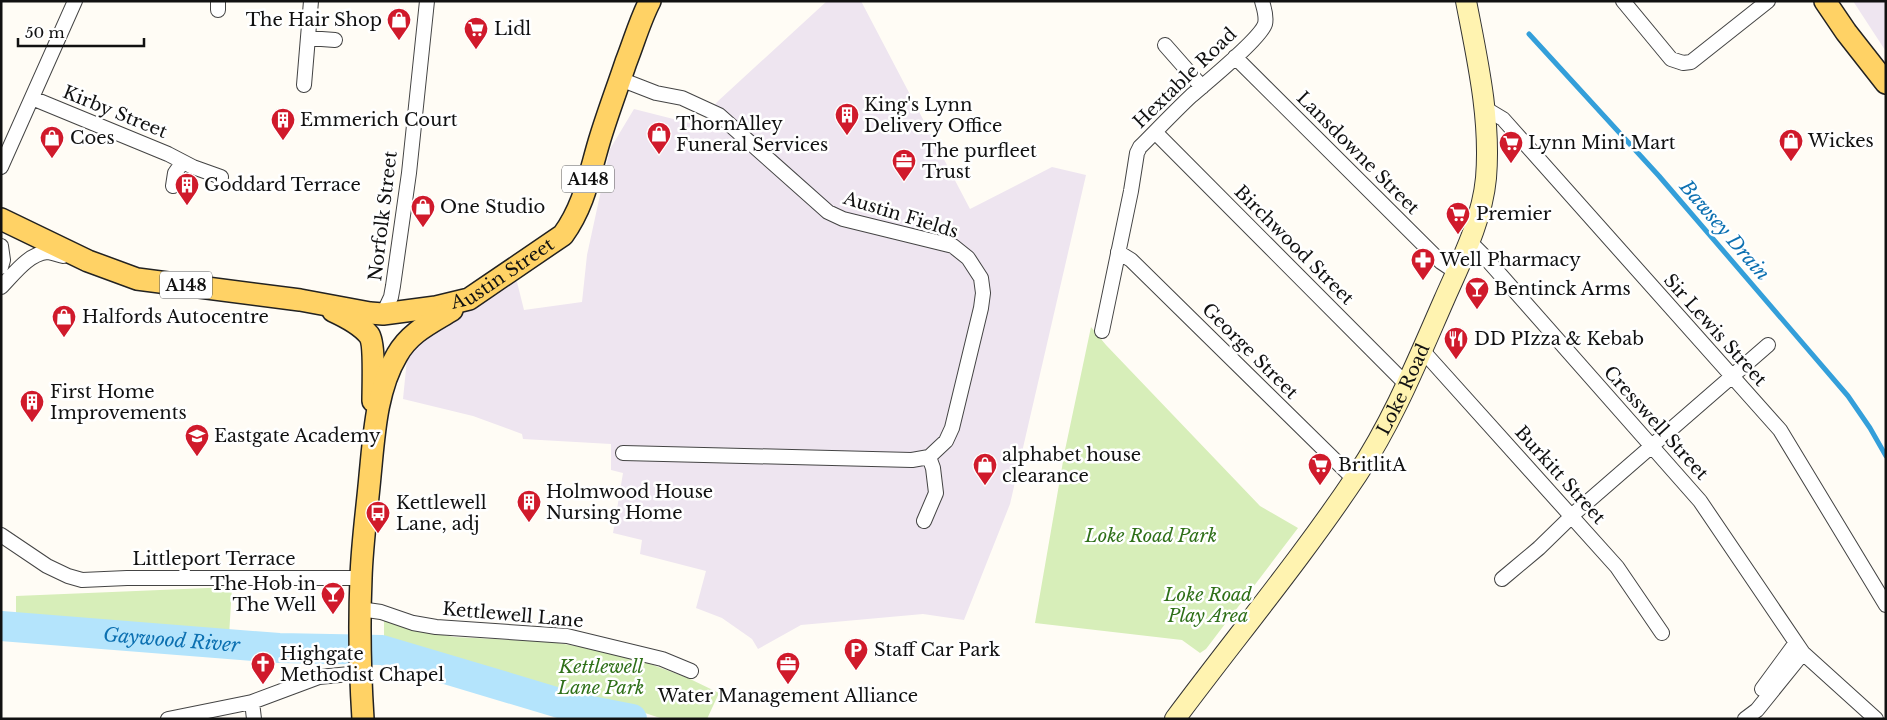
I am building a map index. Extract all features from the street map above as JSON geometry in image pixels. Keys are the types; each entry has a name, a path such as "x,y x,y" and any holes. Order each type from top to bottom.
{"main road":[{"path":"1825,1 1846,32 1886,83"},
{"name":"Austin Street","path":"382,314 436,307 469,299 563,235 574,220 580,207 602,132 646,5"},
{"name":"A148","path":"1,219 88,261 137,279 317,303 382,314"},
{"name":"A148","path":"363,719 360,673 361,578 374,439 382,392 388,374 405,343 426,324 469,299"},
{"name":"A148","path":"317,303 350,320 370,336 374,439"}],"street":[{"path":"1,167 75,1"},
{"path":"304,85 311,1"},
{"name":"Norfolk Street","path":"382,314 391,297 393,286 409,173 427,1"},
{"name":"Hextable Road","path":"1102,332 1137,153 1140,147 1155,132 1261,30 1266,15 1262,1"},
{"name":"Loke Road","path":"1176,719 1328,517 1354,479 1381,434 1406,384 1469,242 1480,209 1486,178 1486,141 1478,63 1466,1"},
{"name":"Loke Road","path":"1478,63 1479,1"},
{"path":"1624,1 1671,59 1683,63 1691,62 1768,1"},
{"path":"308,38 334,40"},
{"path":"1165,45 1202,87"},
{"name":"Lansdowne Street","path":"1235,57 1441,262 1456,272"},
{"name":"Austin Fields","path":"620,79 656,93 682,98 719,115 828,212 843,220 952,246 968,258 981,278 983,293 981,308 952,428 946,440 929,457"},
{"name":"Kirby Street","path":"32,98 221,178"},
{"name":"Sir Lewis Street","path":"1483,107 1503,119 1780,430 1886,605"},
{"name":"Birchwood Street","path":"1155,132 1406,384"},
{"path":"172,186 176,173 182,163"},
{"name":"Cresswell Street","path":"1469,242 1483,255 1700,501 1799,649 1876,719"},
{"path":"1,246 3,260 1,267"},
{"path":"1,287 28,261 35,256 48,252 88,261"},
{"name":"George Street","path":"1118,252 1132,260 1354,479"},
{"path":"1502,579 1768,345"},
{"name":"Burkitt Street","path":"1422,350 1617,567 1662,633"},
{"path":"623,453 827,459 912,460 929,457 933,468 936,493 924,522"},
{"name":"Littleport Terrace","path":"1,535 47,566 68,576 88,580 127,578 361,578"},
{"name":"Kettlewell Lane","path":"360,609 381,612 412,623 436,627 567,636 662,659 691,671"},
{"path":"1762,689 1799,649"},
{"path":"1745,719 1756,710 1799,649"},
{"path":"168,719 252,702 319,677 360,673"},
{"path":"252,702 254,719"}],"shaded area":[{"path":"827,1 861,1 970,209 1052,167 1086,175 1010,504 964,620 923,614 801,625 758,649 752,639 722,618 696,608 706,571 640,554 642,540 613,533 623,473 611,470 611,444 523,439 522,434 473,416 403,399 408,349 479,299 516,278 524,310 582,302 587,255 610,149 634,109 701,126 717,102"},
{"path":"1853,1 1886,1 1886,51 1885,50"}],"green space":[{"name":"Loke Road Park","path":"1091,327 1260,506 1298,528 1206,649 1200,653 1182,640 1035,623 1065,450"},
{"path":"232,587 228,652 100,637 16,633 16,596"},
{"name":"Kettlewell Lane Park","path":"384,620 412,629 454,637 552,642 623,654 688,678 719,693 707,719 663,719 645,713 571,698 496,678 384,644"}],"waterway":[{"name":"Bawsey Drain","path":"1529,34 1659,176 1848,396 1886,456"},
{"name":"Gaywood River","path":"1,626 279,648 382,650 576,708 632,719"}],"place":[{"name":"The Hair Shop","path":"399,41"},
{"name":"Lidl","path":"476,50"},
{"name":"King's Lynn Delivery Office","path":"847,136"},
{"name":"Emmerich Court","path":"283,141"},
{"name":"ThornAlley Funeral Services","path":"659,155"},
{"name":"Coes","path":"52,159"},
{"name":"Wickes","path":"1791,162"},
{"name":"Lynn Mini Mart","path":"1511,164"},
{"name":"The purfleet Trust","path":"904,182"},
{"name":"Goddard Terrace","path":"187,206"},
{"name":"One Studio","path":"423,228"},
{"name":"Premier","path":"1458,235"},
{"name":"Well Pharmacy","path":"1423,281"},
{"name":"Bentinck Arms","path":"1477,310"},
{"name":"Halfords Autocentre","path":"64,338"},
{"name":"DD PIzza & Kebab","path":"1456,360"},
{"name":"First Home Improvements","path":"32,423"},
{"name":"Eastgate Academy","path":"197,457"},
{"name":"alphabet house clearance","path":"985,486"},
{"name":"BritlitA","path":"1320,486"},
{"name":"Holmwood House Nursing Home","path":"529,523"},
{"name":"Kettlewell Lane, adj","path":"378,534"},
{"name":"The Hob in The Well","path":"333,615"},
{"name":"Staff Car Park","path":"856,671"},
{"name":"Highgate Methodist Chapel","path":"263,685"},
{"name":"Water Management Alliance","path":"788,685"}],"park label":[{"name":"Loke Road Play Area","path":"1208,605"}]}
